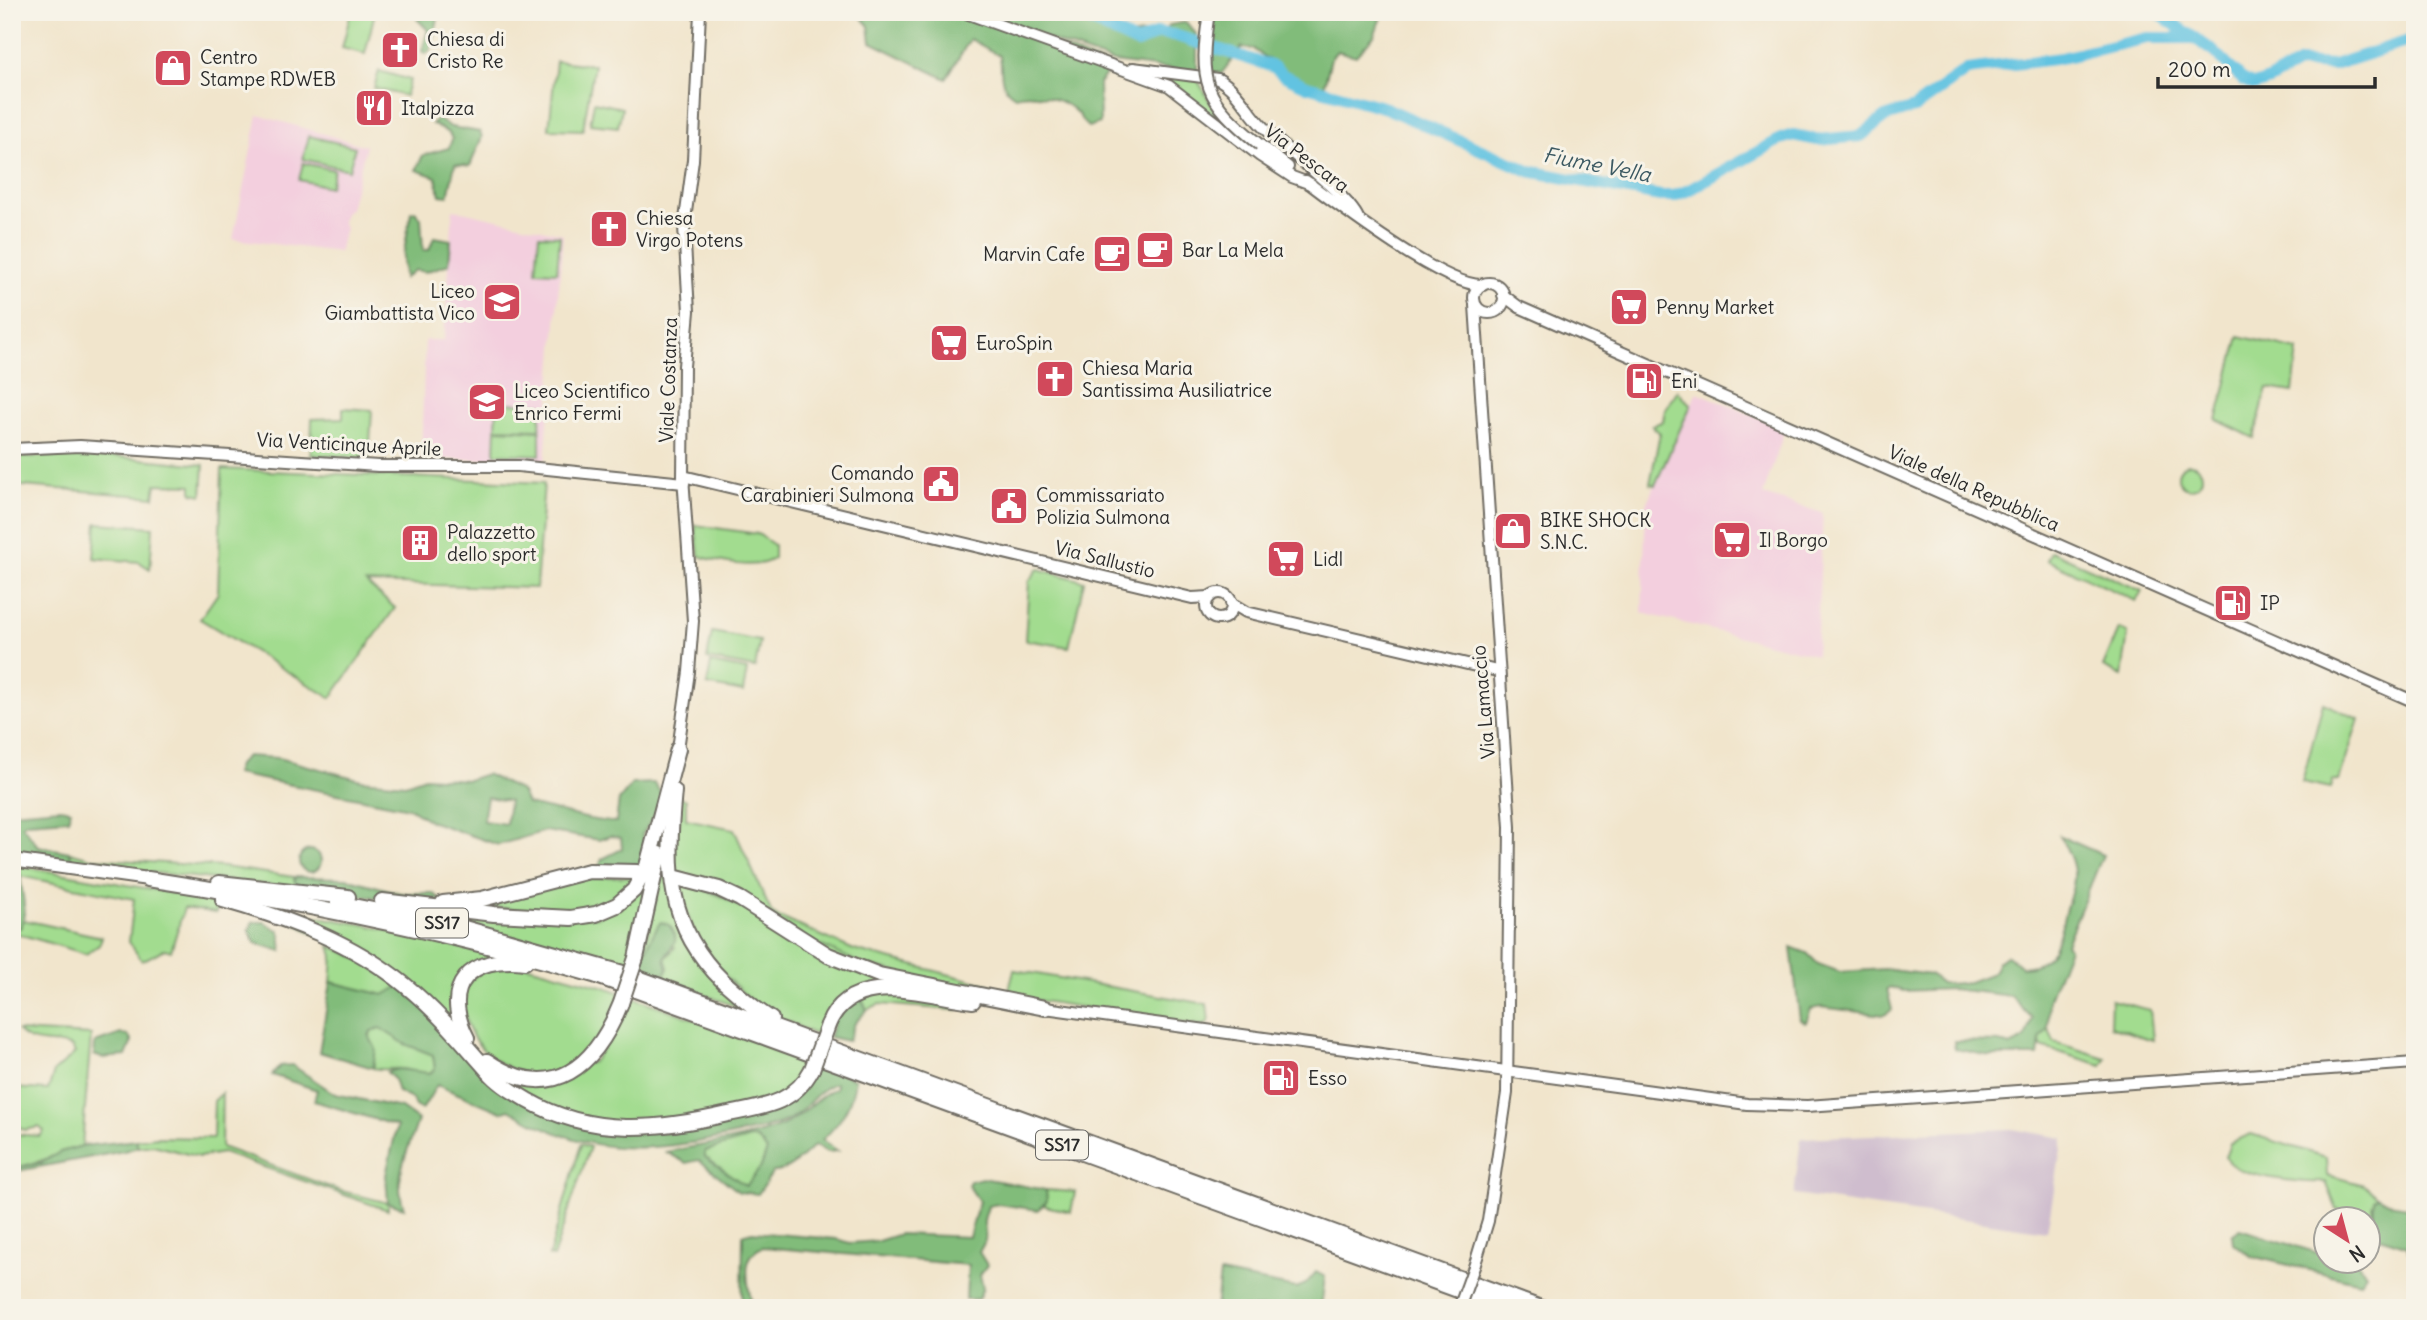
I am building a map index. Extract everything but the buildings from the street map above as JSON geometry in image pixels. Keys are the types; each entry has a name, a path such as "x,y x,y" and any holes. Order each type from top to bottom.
{"highway":[{"path":"148,879 191,880 494,914 571,918 596,914 617,905 634,890 647,866 678,749"},
{"path":"148,879 255,909 339,943 402,983 475,1053 498,1069 520,1078 542,1079 563,1074 582,1065 597,1050 605,1040 621,1003 636,958 654,882 678,749"},
{"path":"678,749 670,870 676,904 687,934 700,956 760,1012 833,1047"},
{"path":"402,904 482,899 589,871 637,872"},
{"path":"677,878 719,889 740,899 828,955 879,975 1045,1008"},
{"name":"SS17","path":"148,879 406,926 594,975 1507,1308"},
{"name":"SS17","path":"184,885 372,908 464,928 630,975 1541,1308"},
{"path":"594,975 514,960 496,960 472,970 462,982 456,1007 475,1053 490,1073 541,1108 604,1127 678,1126 778,1103 800,1088 812,1069 838,1006 846,998 869,989 1045,1008"}],"main road":[{"name":"SS17","path":"12,860 148,879"}],"street":[{"name":"Viale Costanza","path":"678,749 689,672 693,607 684,479 684,366 688,311 684,227 693,160 700,12"},
{"path":"963,12 1180,92 1260,156 1292,177 1311,184"},
{"name":"Via Pescara","path":"1209,12 1203,57 1206,82 1222,111 1260,145 1358,218 1462,282 1483,285"},
{"path":"1117,67 1222,80 1262,126 1343,199 1358,218"},
{"name":"Via Pescara","path":"1462,282 1475,302"},
{"path":"1479,328 1494,311 1503,295 1495,285 1483,285 1476,291 1475,302 1480,310 1494,311"},
{"name":"Viale della Repubblica","path":"1503,295 1519,307 2415,702"},
{"name":"Via Lamaccio","path":"1458,1308 1488,1221 1507,1093 1510,800 1497,671 1479,328 1475,302"},
{"name":"Viale della Repubblica","path":"1494,311 1519,307"},
{"name":"Via Venticinque Aprile","path":"12,449 80,446 374,465 518,466 684,479"},
{"name":"Via Sallustio","path":"684,479 1192,598 1224,594 1230,609"},
{"path":"1210,597 1207,611 1216,619 1230,609 1497,671"},
{"name":"Via Sallustio","path":"1192,598 1207,611"},
{"path":"1045,1008 1747,1104 1807,1106 2415,1063"},
{"path":"1481,1069 1495,1078 1507,1093 1524,1079 1534,1076"}],"shaded area":[{"path":"258,115 366,146 350,209 344,213 342,222 345,228 339,252 233,239"},
{"path":"453,209 563,234 545,460 421,459 425,340 444,340"},
{"path":"1697,392 1785,429 1763,495 1823,513 1816,655 1642,613 1646,504"},
{"path":"2012,1129 2063,1138 2047,1231 1794,1195 1801,1138"}],"green space":[{"path":"351,12 375,12 365,54 342,48"},
{"path":"420,12 439,15 430,51 426,54 422,51 428,30 417,19"},
{"path":"857,12 954,12 1031,36 1112,67 1099,83 1100,123 1088,127 1072,108 1048,97 1030,94 1015,96 1003,83 1000,56 970,39 946,79 871,42 869,26"},
{"path":"970,12 1111,12 1116,28 1128,36 1143,34 1155,38 1170,25 1186,22 1197,35 1197,72 1113,62"},
{"path":"1216,12 1383,12 1374,36 1356,56 1337,51 1331,58 1324,87 1298,80 1253,49 1242,47 1221,74 1211,72 1209,50"},
{"path":"556,61 594,65 583,130 549,129"},
{"path":"379,71 410,80 405,96 374,88"},
{"path":"1137,72 1197,79 1221,121"},
{"path":"594,102 622,108 618,127 590,124"},
{"path":"437,119 451,127 480,132 482,137 470,166 455,164 448,196 440,195 436,177 416,170 423,155 449,148 452,139 449,133 432,124"},
{"path":"309,136 355,147 349,170 303,159"},
{"path":"303,163 334,170 330,187 299,180"},
{"path":"415,211 421,218 423,250 429,250 434,237 451,240 449,264 425,272 415,270 404,278 403,257 411,212"},
{"path":"539,235 560,236 557,272 536,271"},
{"path":"2239,336 2298,350 2293,392 2267,388 2254,438 2217,420"},
{"path":"1677,391 1691,405 1655,485 1650,484 1660,433 1652,426 1663,421 1665,409"},
{"path":"497,403 541,404 540,429 496,428"},
{"path":"343,408 372,410 369,459 311,455 312,419 343,418"},
{"path":"496,429 540,431 540,455 495,454"},
{"path":"88,454 204,465 202,495 192,493 192,485 156,484 154,497 12,485 12,458"},
{"path":"2190,464 2201,471 2202,476 2195,487 2190,488 2179,481 2178,476 2185,465"},
{"path":"222,469 544,483 536,588 366,583 395,608 331,698 200,619 218,593"},
{"path":"97,523 153,527 150,569 139,562 94,558"},
{"path":"695,525 758,534 774,545 774,558 749,565 699,556"},
{"path":"2051,551 2142,591 2136,601 2047,560"},
{"path":"1038,569 1084,581 1069,647 1025,640 1029,581"},
{"path":"2119,629 2128,633 2122,676 2103,667"},
{"path":"712,632 760,641 755,668 707,659"},
{"path":"711,663 747,670 743,692 707,685"},
{"path":"2323,703 2359,719 2339,781 2333,781 2331,788 2302,782"},
{"path":"246,756 278,758 362,780 405,784 425,777 468,780 486,774 521,791 527,804 584,818 616,822 619,800 632,784 654,783 661,793 657,812 642,835 648,849 642,871 599,867 602,859 622,849 621,838 610,836 599,840 545,831 498,845 430,821 409,808 235,774 238,765","holes":["487,797 509,801 506,824 483,821"]},
{"path":"679,796 686,800 686,819 734,829 772,914 854,950 1009,990 1014,970 1207,1004 1209,1021 1203,1026 972,990 840,959 768,915 673,875"},
{"path":"60,808 71,810 68,819 27,822 22,825 38,846 70,852 72,864 12,854 12,812"},
{"path":"2060,836 2103,855 2066,944 2069,948 2049,999 2048,1028 2040,1039 2038,1056 1990,1056 1955,1049 1954,1041 1999,1042 2010,1046 2025,1039 2032,1018 2011,996 1952,989 1903,991 1890,987 1887,989 1892,1010 1884,1015 1821,1007 1811,1009 1806,1022 1800,1020 1791,947 1807,953 1818,964 1840,972 1884,969 1931,975 1941,983 1951,984 1969,982 1993,973 1998,962 2007,955 2021,967 2043,961 2058,939 2074,882 2072,862"},
{"path":"310,850 318,853 321,861 318,869 310,872 302,869 299,861 302,853"},
{"path":"70,852 91,858 223,867 294,877 296,888 72,864"},
{"path":"665,854 677,920 755,1013 662,980 668,968 665,959 675,947 650,940 648,952 637,971 425,913 597,917 649,869 640,959 652,919"},
{"path":"12,865 20,866 24,912 21,927 12,932"},
{"path":"20,866 218,901 216,913 184,908 171,951 165,949 142,961 129,942 134,899 19,876"},
{"path":"640,876 624,897 583,914 464,905 572,878"},
{"path":"294,877 346,878 400,893 432,893 442,900 405,901 296,888"},
{"path":"675,879 721,896 765,920 910,986 869,987 818,1036 759,1008 701,953"},
{"path":"266,908 366,925 504,958 460,981 464,1038 404,981"},
{"path":"24,920 102,937 99,945 86,954 12,932 21,927"},
{"path":"253,922 264,922 280,931 282,951 255,943 249,931"},
{"path":"661,922 669,925 675,935 673,946 665,958 668,968 662,980 637,971"},
{"path":"330,946 358,958 400,986 384,995 331,982 333,956"},
{"path":"525,965 602,986 809,1060 788,1096 678,1124 605,1126 542,1107 491,1072 519,1082 546,1075 511,1069 495,1060 471,1033 462,1002 464,989 482,969","holes":["607,1026 616,1029 593,1062 566,1069 584,1056"]},
{"path":"331,982 384,995 400,986 484,1074 603,1131 672,1132 777,1109 791,1102 819,1064 855,1079 844,1113 822,1140 838,1151 827,1152 815,1145 790,1167 773,1172 758,1194 739,1192 699,1160 686,1163 666,1152 741,1138 783,1125 836,1088 836,1083 823,1090 793,1117 770,1127 689,1143 636,1148 586,1142 561,1135 509,1109 501,1112 437,1085 422,1110 415,1106 412,1099 398,1092 394,1079 387,1072 398,1069 430,1073 435,1069 433,1055 405,1044 380,1028 371,1031 369,1036 376,1049 373,1068 319,1052","holes":["750,1138 757,1139 767,1150 761,1167 746,1186 705,1157 705,1151"]},
{"path":"879,992 953,1003 956,1010 879,1004 867,1010 862,999"},
{"path":"862,999 867,1010 855,1023 848,1041 829,1037 838,1012"},
{"path":"2111,1000 2150,1010 2153,1040 2110,1026"},
{"path":"380,1028 433,1055 435,1069 423,1074 402,1069 373,1068 370,1036 371,1031"},
{"path":"2048,1028 2054,1042 2106,1058 2102,1065 2041,1047 2040,1039"},
{"path":"18,1031 91,1035 82,1146 12,1168 12,1134 40,1136 44,1131 39,1127 25,1130 12,1125 12,1088 48,1090 54,1072 75,1053 72,1047 29,1039"},
{"path":"121,1034 128,1035 132,1041 126,1056 102,1058 94,1055 95,1043"},
{"path":"292,1065 335,1094 401,1108 418,1120 401,1174 404,1208 388,1203 386,1175 397,1126 314,1101 317,1090 272,1075 280,1066"},
{"path":"222,1093 221,1147 338,1190 388,1203 388,1210 223,1153 199,1157 153,1145 138,1147 136,1140 155,1137 213,1138 214,1101"},
{"path":"2251,1134 2326,1157 2327,1175 2364,1185 2378,1197 2373,1204 2335,1204 2326,1182 2270,1178 2241,1170 2225,1157 2230,1143"},
{"path":"750,1138 757,1139 767,1150 761,1167 746,1186 705,1157 705,1151"},
{"path":"136,1140 138,1147 124,1151 12,1172 12,1168 41,1163 60,1152 82,1146"},
{"path":"581,1144 590,1147 553,1257 549,1256"},
{"path":"982,1178 1046,1190 1047,1201 1038,1210 998,1204 988,1206 984,1222 985,1239 979,1252 987,1265 980,1275 983,1288 978,1299 966,1299 968,1265 763,1247 751,1256 748,1263 748,1286 751,1301 772,1308 742,1308 743,1235 752,1232 836,1239 850,1243 878,1241 900,1234 969,1237 979,1201 968,1185 970,1181"},
{"path":"1046,1190 1075,1192 1071,1212 1045,1206"},
{"path":"2378,1197 2395,1205 2415,1208 2415,1258 2408,1251 2408,1246 2382,1238 2382,1204 2374,1204 2374,1199"},
{"path":"2240,1229 2312,1251 2312,1271 2251,1256 2233,1243 2232,1235"},
{"path":"1316,1272 1325,1277 1321,1308 1216,1308 1220,1273 1296,1288 1306,1284"},
{"path":"2326,1274 2366,1274 2360,1282"}],"waterway":[{"name":"Fiume Vella","path":"1073,12 1137,43 1158,33 1174,35 1274,67 1283,75 1307,86 1386,108 1529,171 1660,196 1674,196 1689,190 1793,135 1818,140 1861,136 1885,117 1914,108 1967,70 2061,58 2147,38 2195,38"},
{"path":"2156,12 2212,50 2243,80 2254,85 2300,63 2333,65 2415,39"}],"place":[{"name":"Chiesa di Cristo Re","path":"400,50"},
{"name":"Centro Stampe RDWEB","path":"173,68"},
{"name":"Italpizza","path":"374,108"},
{"name":"Chiesa Virgo Potens","path":"609,229"},
{"name":"Bar La Mela","path":"1155,250"},
{"name":"Marvin Cafe","path":"1112,254"},
{"name":"Liceo Giambattista Vico","path":"502,302"},
{"name":"Penny Market","path":"1629,307"},
{"name":"EuroSpin","path":"949,343"},
{"name":"Chiesa Maria Santissima Ausiliatrice","path":"1055,379"},
{"name":"Eni","path":"1644,381"},
{"name":"Liceo Scientifico Enrico Fermi","path":"487,402"},
{"name":"Comando Carabinieri Sulmona","path":"941,484"},
{"name":"Commissariato Polizia Sulmona","path":"1009,506"},
{"name":"BIKE SHOCK S.N.C.","path":"1513,531"},
{"name":"Il Borgo","path":"1732,540"},
{"name":"Palazzetto dello sport","path":"420,543"},
{"name":"Lidl","path":"1286,559"},
{"name":"IP","path":"2233,603"},
{"name":"Esso","path":"1281,1078"}]}
